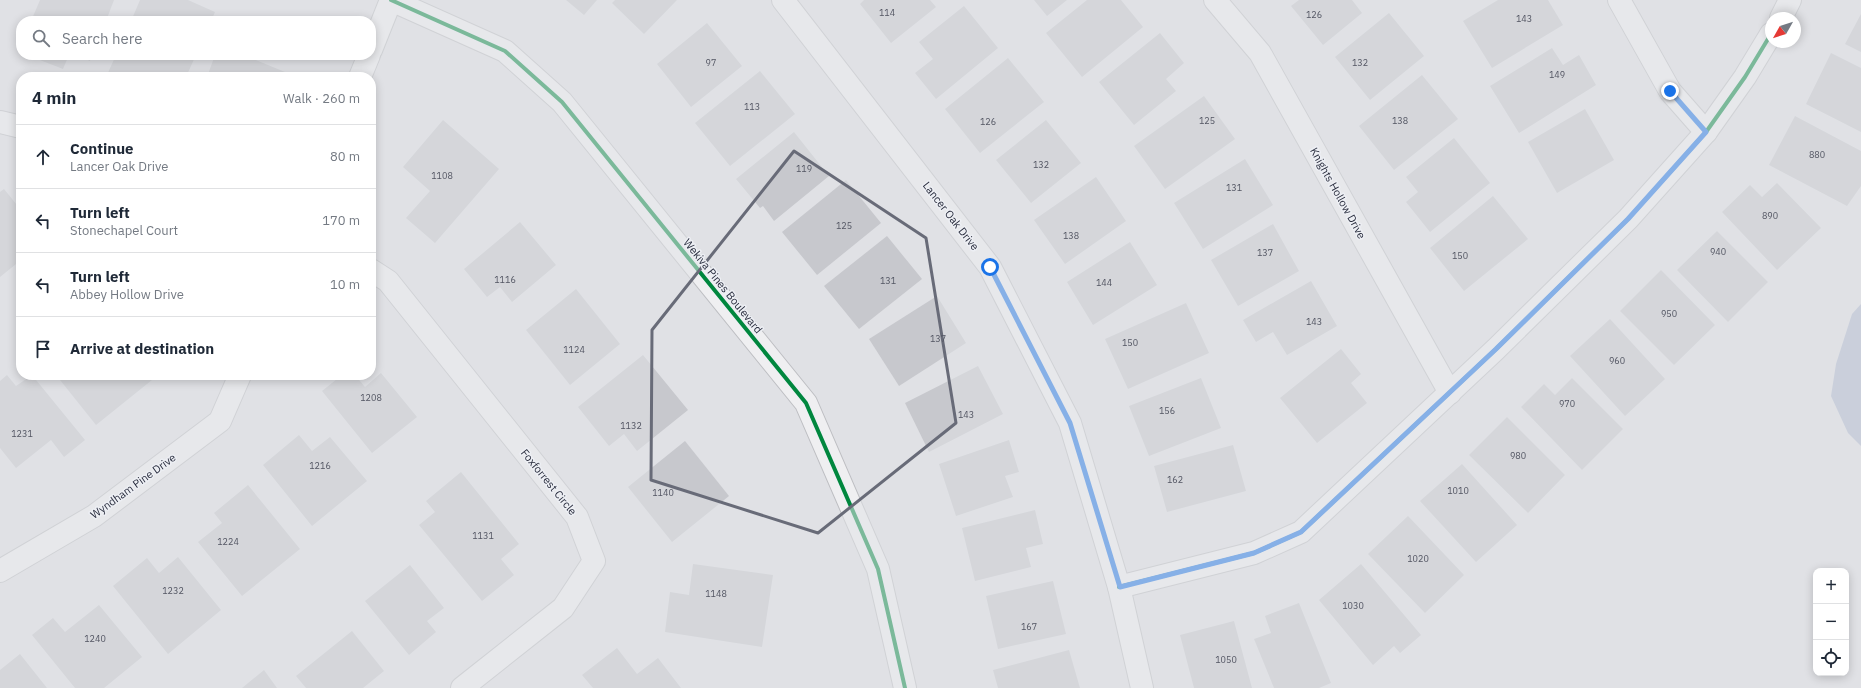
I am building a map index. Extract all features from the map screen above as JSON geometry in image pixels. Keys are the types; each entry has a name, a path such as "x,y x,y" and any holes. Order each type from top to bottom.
{"street":[{"path":"376,38 391,0"},
{"name":"Wekiva Pines Boulevard","path":"391,0 506,51 562,102 806,403 878,569 905,688"},
{"name":"Lancer Oak Drive","path":"782,0 990,267 1070,423 1120,587 1142,688"},
{"name":"Knights Hollow Drive","path":"1215,0 1260,53 1450,393"},
{"path":"1619,0 1670,91 1706,132"},
{"path":"1784,12 1790,0"},
{"path":"1120,587 1254,553 1301,532 1450,393 1628,219 1706,132 1745,77 1765,44"},
{"path":"362,72 367,60"},
{"path":"0,122 16,126"},
{"name":"Foxforrest Circle","path":"376,273 388,281 577,517 594,561 563,608 462,688"},
{"name":"Wyndham Pine Drive","path":"0,571 94,516 220,421 238,380"}],"highlighted area":[{"path":"794,151 926,238 956,423 818,533 651,480 652,330"}],"water":[{"path":"1861,304 1861,446 1848,433 1831,396 1836,364 1852,314"}],"building":[{"path":"40,0 114,0 108,16 33,16"},
{"path":"140,0 188,0 215,12 213,16 133,16"},
{"path":"566,0 597,0 584,15"},
{"path":"615,0 677,0 644,34 612,3"},
{"path":"864,0 930,0 936,7 891,43 860,4"},
{"path":"1034,0 1067,0 1047,16"},
{"path":"1087,0 1121,0 1143,27 1082,77 1046,33"},
{"path":"1299,0 1352,0 1362,13 1323,45 1291,6"},
{"path":"1498,0 1548,0 1563,25 1492,68 1463,21"},
{"path":"964,6 998,48 936,99 915,73 933,59 919,42"},
{"path":"1389,13 1424,56 1370,100 1335,57"},
{"path":"1861,14 1861,52 1845,44"},
{"path":"707,23 742,66 691,107 657,64"},
{"path":"1160,33 1184,63 1166,79 1176,91 1134,125 1099,82"},
{"path":"1552,48 1563,65 1579,55 1596,85 1519,133 1490,86"},
{"path":"1831,53 1861,68 1861,132 1806,104"},
{"path":"1008,58 1044,102 980,153 945,109"},
{"path":"40,60 67,60 63,69"},
{"path":"114,60 194,60 188,72 108,72"},
{"path":"213,60 256,60 285,72 209,72"},
{"path":"760,71 795,114 730,166 695,123"},
{"path":"1422,75 1458,119 1394,170 1359,126"},
{"path":"1204,96 1235,139 1165,189 1134,146"},
{"path":"1585,109 1614,160 1557,193 1528,142"},
{"path":"1795,116 1861,151 1861,186 1847,206 1769,165"},
{"path":"443,120 499,169 435,243 406,218 430,191 403,167"},
{"path":"1046,120 1081,163 1031,203 996,160"},
{"path":"794,132 829,176 774,221 763,206 760,208 736,179"},
{"path":"1454,138 1490,183 1430,232 1406,202 1418,192 1406,177"},
{"path":"1245,159 1273,205 1203,249 1174,203"},
{"path":"1096,177 1126,221 1065,264 1034,220"},
{"path":"846,180 881,223 817,275 782,232"},
{"path":"1777,183 1821,228 1777,270 1722,212 1750,185 1762,197"},
{"path":"4,189 16,204 16,264 0,277 0,192"},
{"path":"1493,196 1528,239 1464,291 1430,248"},
{"path":"520,222 556,265 512,302 500,287 487,297 464,269"},
{"path":"1273,224 1299,271 1238,306 1211,260"},
{"path":"1717,231 1768,282 1728,322 1677,270"},
{"path":"887,236 922,279 859,329 824,286"},
{"path":"1130,242 1157,285 1093,325 1067,282"},
{"path":"1661,270 1715,325 1674,365 1620,311"},
{"path":"1311,281 1337,326 1287,355 1273,332 1256,342 1243,320"},
{"path":"576,289 620,344 570,385 526,330"},
{"path":"937,296 966,343 899,386 869,339"},
{"path":"1186,303 1209,353 1128,389 1105,339"},
{"path":"1610,319 1665,379 1625,416 1570,356"},
{"path":"1341,349 1361,374 1351,383 1367,403 1317,443 1280,398"},
{"path":"643,355 688,410 637,451 624,434 609,446 578,407"},
{"path":"978,366 1003,414 929,452 905,403"},
{"path":"381,373 417,417 372,453 322,391 336,380 359,380 365,387 373,380 376,380 376,377"},
{"path":"7,375 16,386 25,380 36,380 85,440 64,457 51,440 16,468 0,448 0,381"},
{"path":"1201,378 1221,428 1149,456 1129,406"},
{"path":"1572,378 1623,429 1582,470 1521,407 1544,384 1555,395"},
{"path":"60,380 152,380 96,425"},
{"path":"1507,417 1565,475 1528,513 1469,455"},
{"path":"299,435 312,451 330,437 367,481 312,526 263,465"},
{"path":"1009,440 1019,472 1005,476 1013,497 956,516 939,464"},
{"path":"685,441 729,496 672,542 628,487"},
{"path":"1233,445 1246,491 1167,512 1154,466"},
{"path":"1462,464 1517,525 1476,562 1420,501"},
{"path":"461,472 519,544 501,559 514,575 482,601 419,525 435,512 426,501"},
{"path":"248,485 300,549 242,596 198,542 222,523 214,513"},
{"path":"1035,510 1043,544 1026,548 1031,567 975,581 962,528"},
{"path":"1408,516 1464,575 1425,613 1368,554"},
{"path":"178,557 221,610 168,654 113,586 147,558 159,573"},
{"path":"693,564 773,575 762,647 665,632 670,592 689,595"},
{"path":"1361,564 1421,635 1400,653 1394,646 1373,665 1319,600"},
{"path":"410,565 444,608 427,621 436,632 409,655 365,601"},
{"path":"1053,581 1066,634 998,649 986,596"},
{"path":"1299,603 1331,683 1319,688 1274,688 1254,639 1271,633 1265,616"},
{"path":"99,605 142,657 104,688 75,688 32,635 53,618 65,632"},
{"path":"1234,621 1252,688 1194,688 1180,635"},
{"path":"352,631 384,671 363,688 306,688 296,676"},
{"path":"617,648 637,674 658,658 681,688 593,688 582,675"},
{"path":"1069,650 1080,688 998,688 993,670"},
{"path":"20,654 47,688 0,688 0,670"},
{"path":"264,670 277,688 242,688"}],"cycle path":[{"path":"391,0 505,51 562,102 806,403 878,569 905,688"},
{"path":"1119,587 1254,553 1301,532 1496,349 1628,219 1706,132 1745,77 1765,44"}],"route":[{"path":"990,267 1070,423 1120,587 1254,553 1301,532 1496,349 1628,219 1706,132 1670,91"}]}
